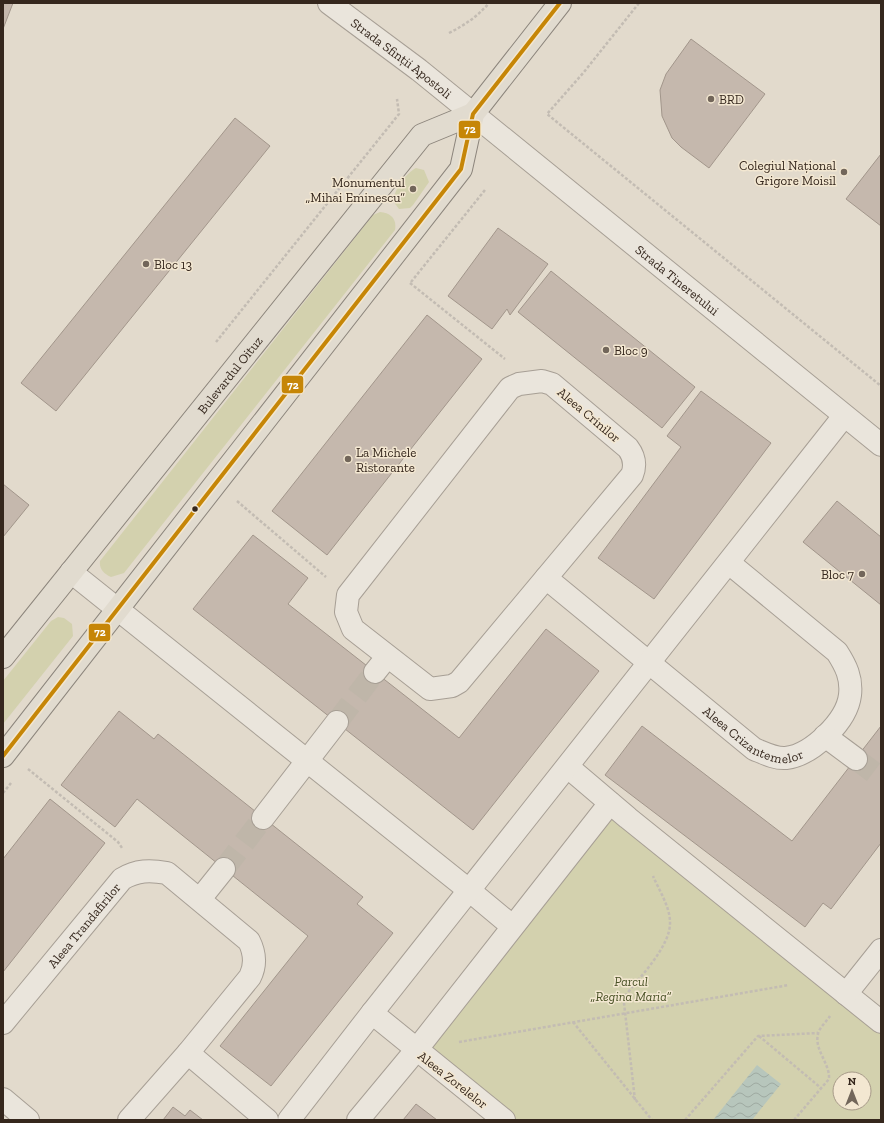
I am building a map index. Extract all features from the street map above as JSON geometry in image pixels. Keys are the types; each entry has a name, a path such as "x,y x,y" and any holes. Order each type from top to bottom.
{"main road":[{"name":"Bulevardul Oituz","path":"3,756 461,169 473,114 560,3"},
{"name":"Bulevardul Oituz","path":"3,657 422,135 473,114"}],"street":[{"name":"Strada Sfinții Apostoli","path":"329,3 419,70 473,114"},
{"name":"Strada Tineretului","path":"473,114 881,445"},
{"name":"Aleea Crinilor","path":"542,381 552,384 628,448 632,454 634,462 632,475 546,578 459,682 452,686 430,689 381,665 353,629 346,612 348,595 510,388 524,383 542,381"},
{"path":"289,1120 844,416"},
{"name":"Aleea Crizantemelor","path":"546,578 754,749 771,756 785,758 802,754 816,745 844,713 850,696 849,676 846,665 837,652 729,563"},
{"path":"72,572 512,926"},
{"path":"263,818 337,722"},
{"path":"825,736 856,759"},
{"path":"568,767 610,803 881,1022"},
{"path":"372,1013 417,1049 610,803"},
{"path":"200,899 224,868"},
{"name":"Aleea Trandafirilor","path":"3,1023 122,879 137,872 154,871 167,873 249,941 253,950 254,965 250,977 188,1053 128,1120"},
{"path":"846,994 881,950"},
{"name":"Aleea Zorelelor","path":"358,1120 417,1049 504,1120"},
{"path":"188,1053 267,1120"},
{"path":"3,1099 24,1119"}],"path":[{"path":"449,33 466,24 482,12 489,3"},
{"path":"639,3 584,72 547,114 881,386"},
{"path":"410,283 503,356 524,383"},
{"path":"237,501 348,595"},
{"path":"25,766 118,842 137,872"},
{"path":"635,1100 625,1013 625,996 661,949 669,932 670,924 668,911 653,875"},
{"path":"417,1049 825,978"},
{"path":"794,1120 829,1079 829,1073 819,1048 818,1033 846,994"},
{"path":"573,1022 652,1120"},
{"path":"685,1120 758,1036 818,1033"},
{"path":"758,1036 821,1088"}],"green space":[{"path":"416,168 424,170 429,182 410,208 399,209 393,201 398,187 412,170"},
{"path":"380,212 392,217 395,223 395,230 124,573 111,577 102,571 100,561 373,215"},
{"path":"58,617 64,618 72,624 73,636 3,724 3,681 51,621"},
{"name":"Parcul „Regina Maria”","path":"610,803 881,1021 881,1120 504,1120 417,1049"}],"water":[{"path":"757,1065 781,1084 752,1120 713,1120"}],"building":[{"path":"3,3 13,3 3,29"},
{"name":"BRD","path":"691,39 765,94 709,168 681,147 672,138 662,116 660,90 666,74"},
{"name":"Bloc 13","path":"235,118 270,146 56,411 21,383"},
{"path":"881,154 881,226 846,199"},
{"path":"498,228 548,264 510,315 507,309 492,329 448,296"},
{"name":"Bloc 9","path":"551,271 695,387 662,428 518,312"},
{"path":"427,315 482,359 327,555 272,511"},
{"path":"701,391 771,443 654,599 598,558 681,447 667,436"},
{"path":"3,484 29,505 3,537"},
{"name":"Bloc 7","path":"837,501 881,537 881,605 803,542"},
{"path":"253,535 308,578 288,604 459,738 546,629 599,671 473,830 193,609"},
{"path":"119,711 154,739 158,734 363,897 357,904 393,933 271,1086 220,1046 308,936 137,799 115,827 61,785"},
{"path":"642,726 792,841 881,726 881,843 831,909 823,903 805,927 605,775"},
{"path":"50,799 105,843 3,972 3,859"},
{"path":"416,1104 437,1120 403,1120"},
{"path":"173,1107 185,1116 190,1110 203,1120 163,1120"}],"tunnel":[{"path":"337,722 375,672"},
{"path":"856,759 881,778"},
{"path":"224,869 263,818"}],"transit line":[{"name":"72","path":"3,756 461,169 473,114 560,3"}],"place":[{"name":"BRD","path":"711,99"},
{"name":"Colegiul Național Grigore Moisil","path":"844,172"},
{"name":"Monumentul „Mihai Eminescu”","path":"413,189"},
{"name":"Bloc 13","path":"146,264"},
{"name":"Bloc 9","path":"606,350"},
{"name":"La Michele Ristorante","path":"348,459"},
{"name":"Bloc 7","path":"862,574"}]}
